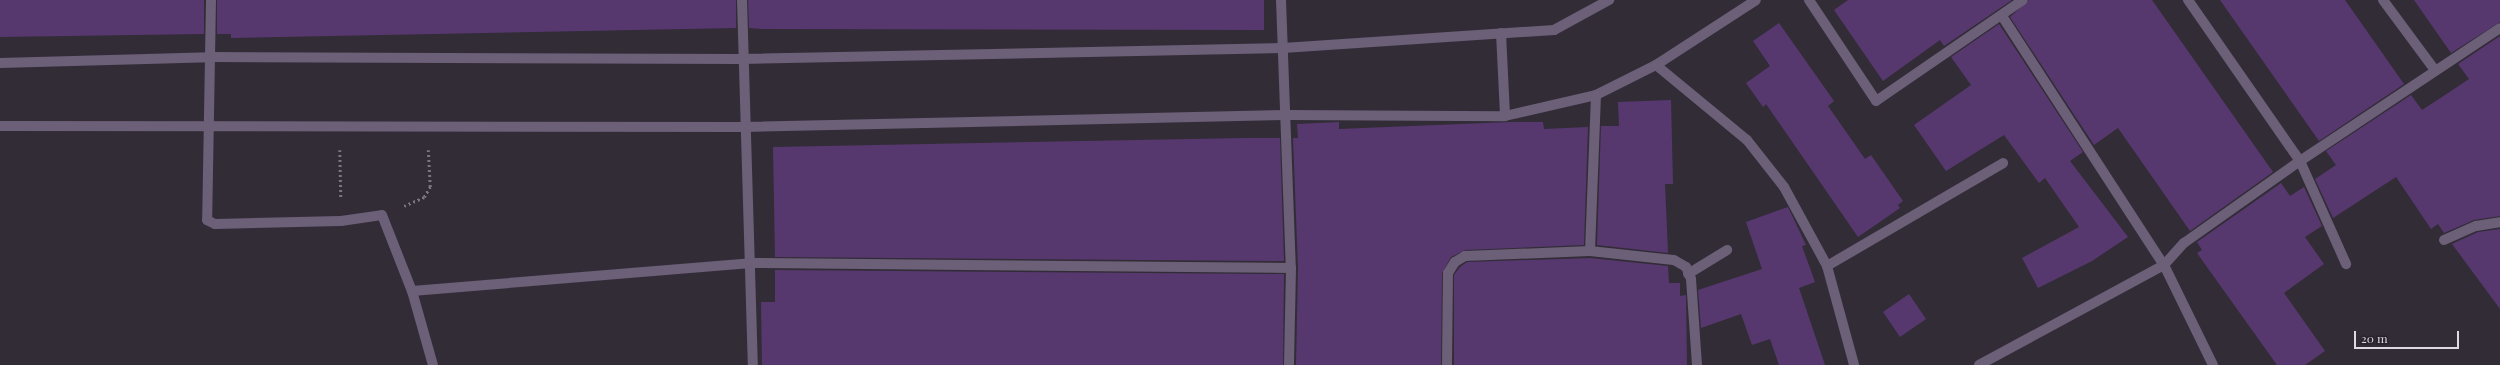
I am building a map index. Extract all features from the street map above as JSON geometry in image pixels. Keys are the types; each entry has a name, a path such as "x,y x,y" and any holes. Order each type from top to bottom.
{"street":[{"path":"211,0 205,212 210,223 341,221 382,216 412,291 433,365"},
{"path":"742,0 744,127 751,263 752,365"},
{"path":"1281,0 1291,268 1289,365"},
{"path":"0,63 210,57 742,59 1283,48 1501,36 1554,30 1609,0"},
{"path":"0,126 208,128 340,126 744,127 1286,115 1504,115 1596,95 1656,64 1756,0"},
{"path":"1809,0 1876,101 2002,16 2023,0"},
{"path":"2188,0 2300,160 2346,264"},
{"path":"2383,0 2434,69"},
{"path":"2002,16 2164,265 2213,365"},
{"path":"1979,365 2164,265 2184,243 2300,160 2434,69 2500,28"},
{"path":"1501,36 1504,115"},
{"path":"1656,64 1746,140 1784,187 1827,266 1854,365"},
{"path":"1590,251 1596,95"},
{"path":"1827,266 2003,163"},
{"path":"2444,240 2476,226 2500,222"},
{"path":"1688,274 1728,250"},
{"path":"1447,365 1448,273 1455,262 1465,256 1590,251 1674,260 1686,267 1688,274 1697,365"},
{"path":"412,291 751,263 1291,268"}],"path":[{"path":"340,126 341,221"},
{"path":"382,216 424,197 430,187 428,126"}],"building":[{"path":"0,0 204,0 204,34 0,37"},
{"path":"217,0 736,0 736,28 231,38 231,34 217,34"},
{"path":"748,0 1264,0 1264,30 762,29 749,28"},
{"path":"1848,0 2012,0 1944,46 1940,40 1883,81 1834,10"},
{"path":"2029,0 2152,0 2273,172 2190,231 2118,128 2094,145 2010,17"},
{"path":"2220,0 2345,0 2404,84 2319,141"},
{"path":"2414,0 2500,0 2500,22 2451,53"},
{"path":"1779,23 1834,101 1828,106 1865,159 1871,155 1903,201 1898,205 1900,208 1858,237 1766,104 1763,107 1746,83 1770,66 1753,41"},
{"path":"1999,24 2083,152 2070,161 2128,237 2092,261 2038,288 2022,258 2079,227 2045,178 2039,183 2004,135 1946,171 1914,125 1971,85 1951,57"},
{"path":"2500,36 2500,216 2474,220 2444,233 2438,224 2431,229 2396,177 2333,218 2315,179 2336,165 2326,151 2411,95 2422,110 2445,95 2469,79 2458,64"},
{"path":"1671,100 1673,184 1665,184 1668,253 1597,245 1601,126 1619,126 1618,102"},
{"path":"1339,122 1339,129 1510,122 1543,122 1544,129 1588,127 1584,245 1465,250 1451,257 1442,273 1441,365 1296,365 1298,268 1293,138 1298,138 1297,124"},
{"path":"1280,138 1284,261 775,257 773,147"},
{"path":"2281,183 2290,196 2304,187 2322,226 2305,237 2324,264 2284,293 2325,351 2305,365 2277,365 2197,253 2202,250 2197,242"},
{"path":"1788,207 1806,245 1802,246 1815,282 1799,288 1825,365 1779,365 1770,339 1752,345 1741,314 1701,328 1698,290 1762,269 1746,222"},
{"path":"2500,229 2500,309 2452,244 2478,232"},
{"path":"1590,258 1668,266 1669,283 1680,283 1680,296 1686,295 1687,365 1454,365 1454,275 1460,267 1467,262"},
{"path":"775,270 1284,274 1283,365 762,365 761,302 775,302"},
{"path":"1909,294 1926,319 1900,337 1883,312"}]}
